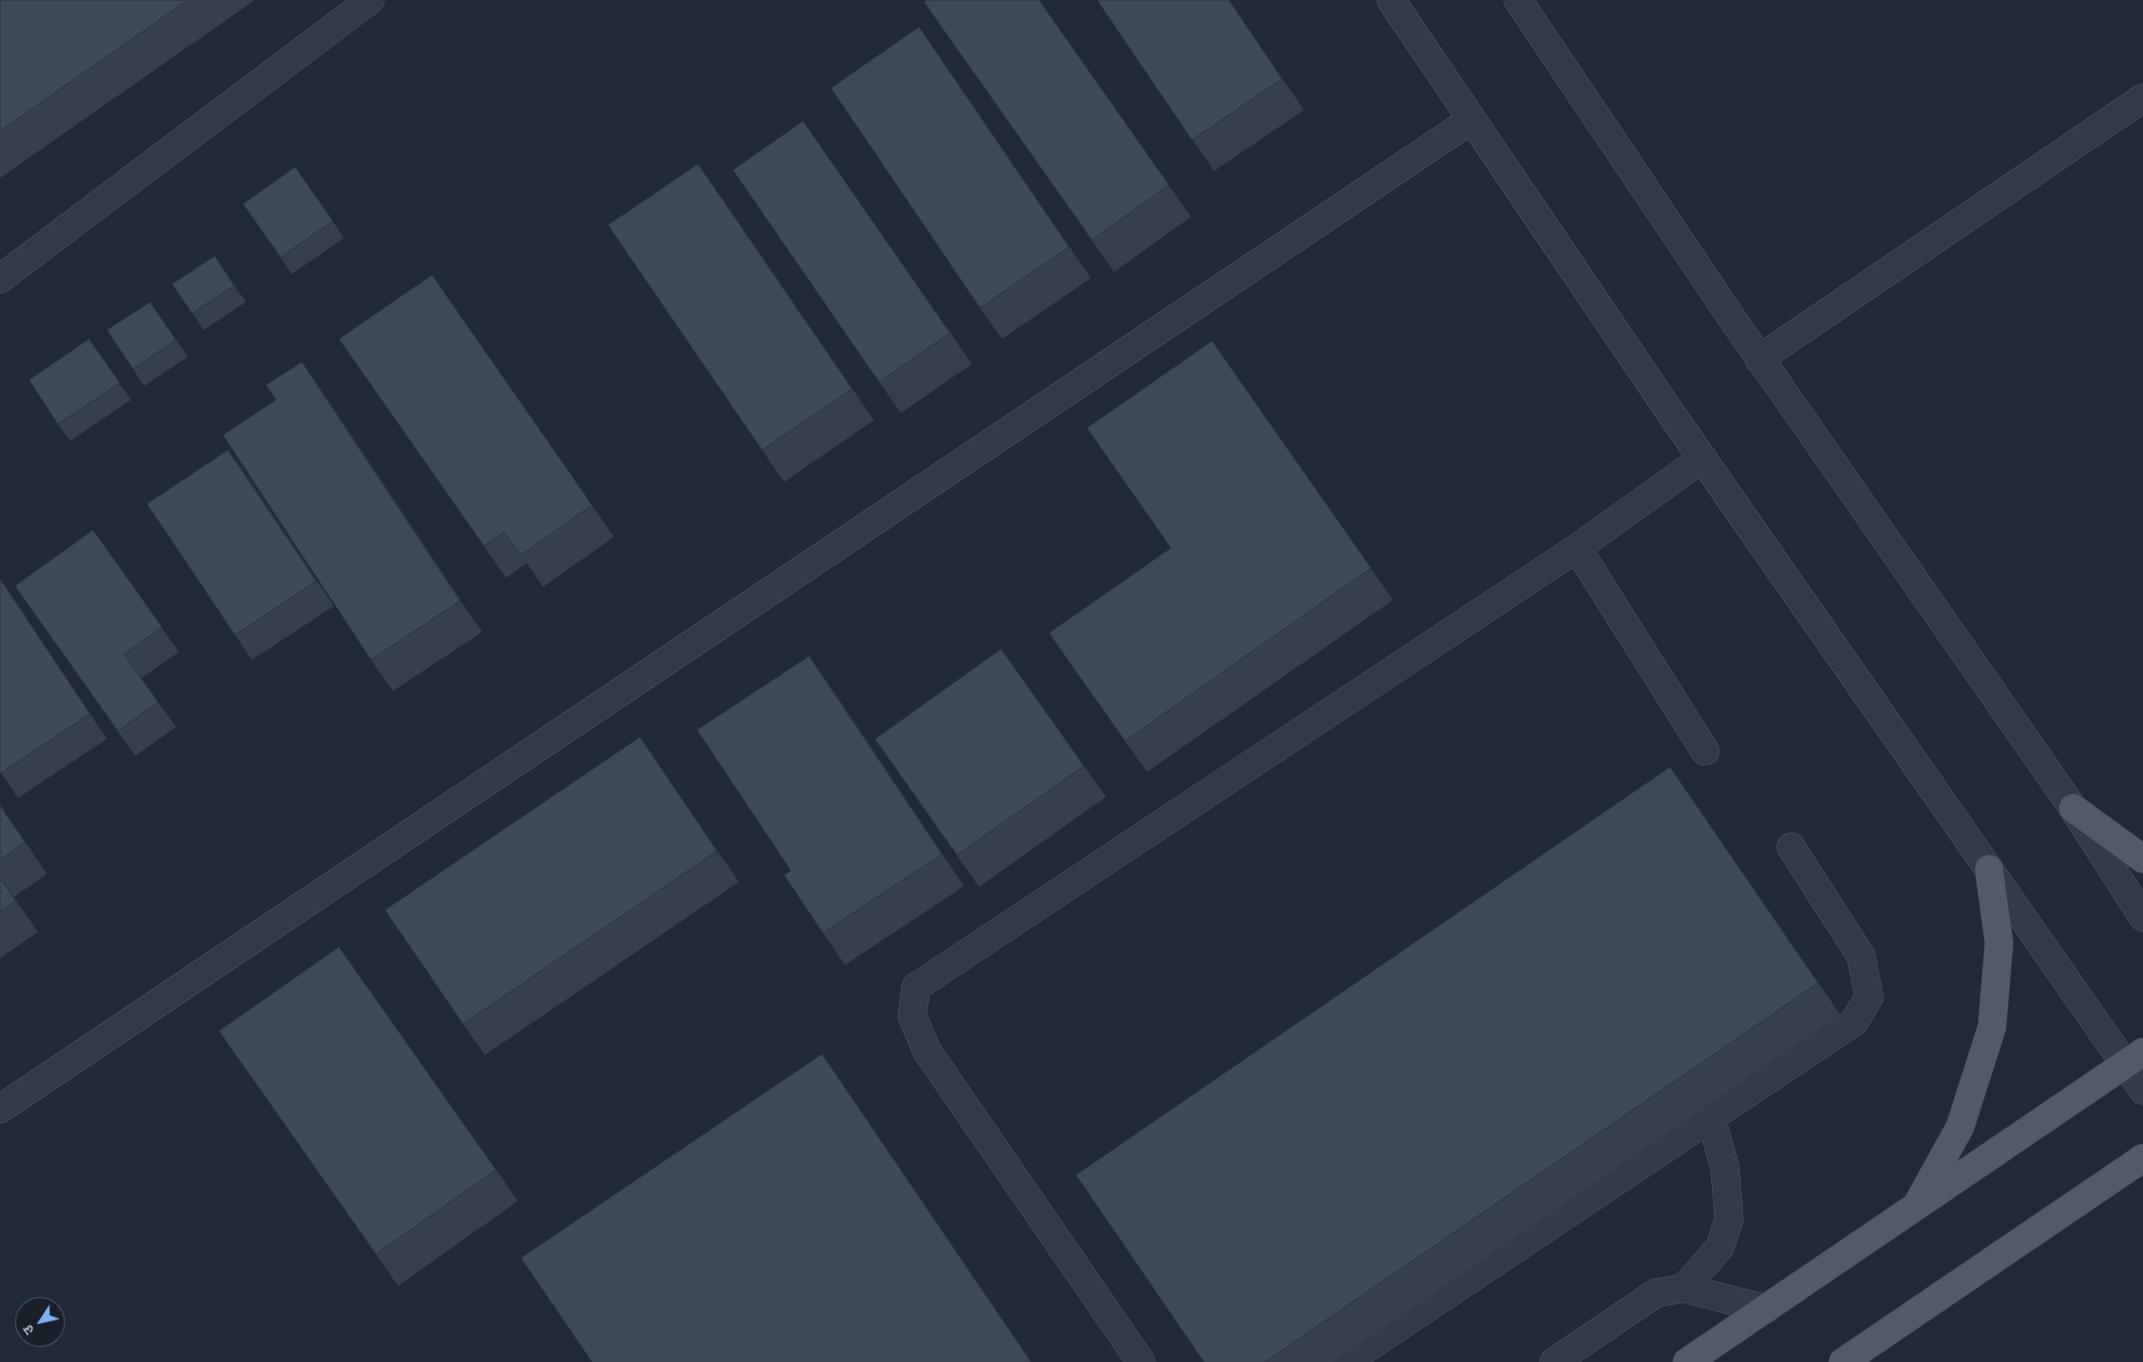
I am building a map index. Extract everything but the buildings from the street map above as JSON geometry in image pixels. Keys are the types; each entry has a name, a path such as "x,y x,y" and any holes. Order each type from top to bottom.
{"main road":[{"path":"2073,808 2143,859"},
{"path":"1916,1207 1960,1127 1992,1027 1999,943 1989,869"},
{"path":"1687,1362 2135,1058"},
{"path":"1843,1362 2143,1158"}],"street":[{"path":"0,279 370,0"},
{"path":"1391,0 1703,458 1989,869 2135,1058 2143,1090"},
{"path":"1518,0 1759,359 2073,808 2143,917"},
{"path":"1759,359 2143,98"},
{"path":"0,1109 1471,120"},
{"path":"1141,1362 927,1051 912,1016 916,987 1578,548 1703,458"},
{"path":"1578,548 1705,751"},
{"path":"1346,1362 1854,1022 1869,997 1861,956 1791,847"},
{"path":"1684,1288 1720,1247 1729,1219 1725,1168 1711,1118"},
{"path":"1554,1362 1656,1293 1684,1288 1766,1308"}]}
